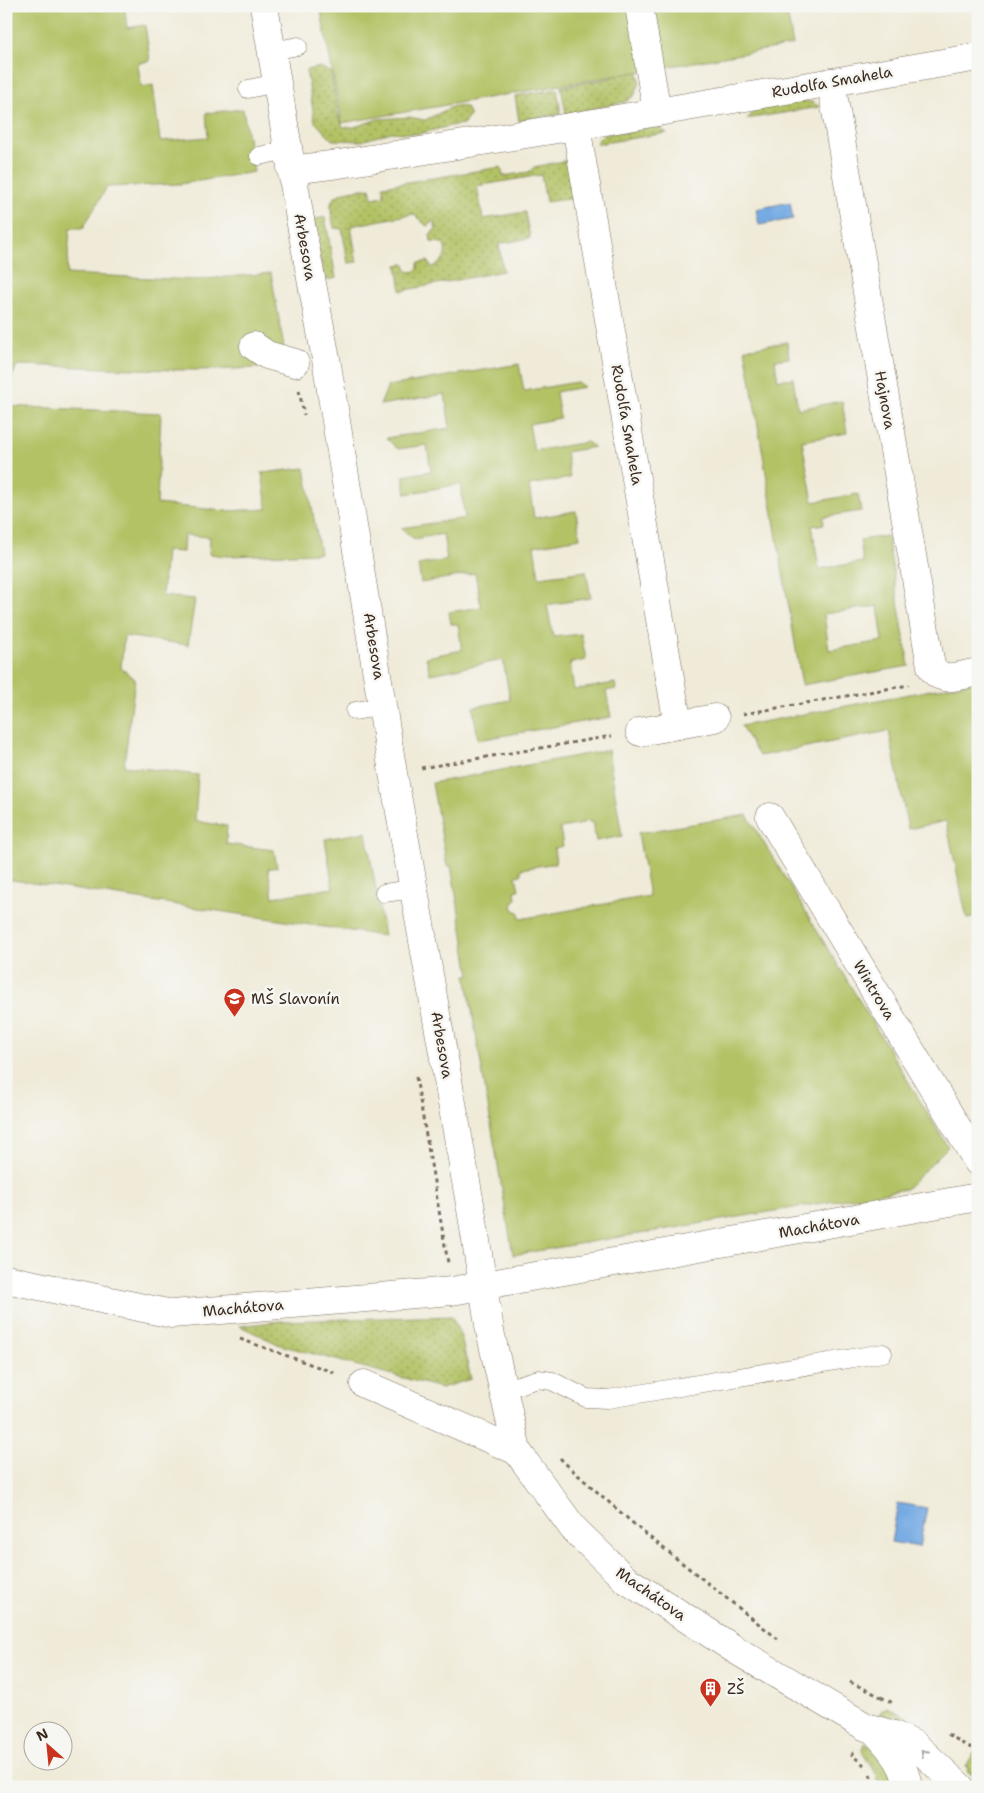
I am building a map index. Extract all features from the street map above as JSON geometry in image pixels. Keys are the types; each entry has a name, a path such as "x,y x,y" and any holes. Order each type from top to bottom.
{"street":[{"name":"Arbesova","path":"264,6 326,359 482,1286"},
{"path":"639,6 657,112"},
{"name":"Rudolfa Smahela","path":"290,160 347,163 978,57"},
{"name":"Hajnova","path":"831,82 931,666 937,676 948,678 978,672"},
{"name":"Rudolfa Smahela","path":"576,126 678,725"},
{"path":"254,346 267,355 294,363"},
{"path":"640,732 715,718"},
{"name":"Wintrova","path":"770,817 978,1162"},
{"name":"Machátova","path":"6,1279 172,1314 452,1291 978,1197"},
{"name":"Machátova","path":"482,1286 502,1390 517,1451 573,1528 625,1579 740,1652 874,1730 894,1735 915,1745 960,1787"},
{"path":"364,1384 517,1451"},
{"path":"874,1730 900,1762 908,1787"}],"lane":[{"path":"272,51 298,46"},
{"path":"248,89 277,83"},
{"path":"259,156 290,160"},
{"path":"294,363 326,359"},
{"path":"355,711 384,706"},
{"path":"384,893 414,889"},
{"path":"502,1390 538,1379 552,1381 570,1392 586,1398 608,1399 883,1353"}],"path":[{"path":"715,718 911,684"},
{"path":"415,770 640,732"},
{"path":"414,1069 448,1264"},
{"path":"236,1337 364,1384"},
{"path":"559,1456 570,1468 643,1532 783,1643"},
{"path":"848,1680 881,1697"},
{"path":"943,1731 965,1745 978,1750"}],"green space":[{"path":"6,6 142,6 125,9 127,28 145,25 150,61 138,63 138,65 141,87 153,85 160,141 208,137 206,113 243,109 254,172 180,184 107,187 83,228 70,228 67,274 195,280 271,273 287,365 220,370 186,370 17,365 6,391"},
{"path":"320,6 786,6 793,45 342,123"},
{"path":"626,6 640,83 634,96 625,102 566,114 561,87 612,78 606,36"},
{"path":"320,67 331,72 338,113 343,127 354,127 378,119 409,117 425,120 454,106 466,107 470,116 463,124 418,134 391,132 362,141 332,140 315,122 306,70"},
{"path":"557,89 561,114 519,121 515,96"},
{"path":"803,101 812,102 820,107 747,119 756,109"},
{"path":"654,125 667,133 597,144 603,135"},
{"path":"568,160 575,198 546,202 541,175 477,186 483,219 525,212 530,238 499,244 503,271 401,291 397,265 405,264 407,271 413,272 418,269 418,263 428,261 429,265 433,267 440,263 444,257 445,247 443,243 431,242 430,234 436,229 434,221 427,226 413,214 351,226 357,262 348,263 342,229 334,228 331,204 333,199 341,193 370,188 372,198 384,196 383,186 501,167 503,176 529,172 534,167"},
{"path":"325,217 336,278 324,281 313,220"},
{"path":"787,342 789,358 775,360 778,380 793,378 798,409 842,401 847,433 802,441 813,502 858,494 861,511 823,517 824,524 812,526 819,569 863,562 860,540 887,536 909,666 802,685 745,349","holes":["878,606 883,641 829,650 824,614"]},
{"path":"519,364 524,391 577,382 584,387 556,392 560,418 529,424 534,451 587,442 594,447 566,452 570,478 529,485 534,518 576,511 580,538 534,546 539,577 586,571 591,598 547,605 553,637 581,634 586,660 570,663 574,690 615,683 616,689 606,691 611,717 478,740 473,707 510,700 503,660 430,674 426,657 462,650 458,624 451,624 449,612 481,607 475,573 421,583 418,565 447,560 443,534 414,539 401,528 465,518 460,484 406,494 403,476 431,471 427,445 398,449 386,438 450,428 445,394 380,405 388,386"},
{"path":"6,406 161,413 157,504 226,511 267,509 262,473 305,468 320,553 227,556 209,554 210,537 184,535 183,552 166,551 162,596 195,599 188,645 124,636 121,668 135,679 124,766 198,775 195,821 227,826 226,844 274,850 277,867 268,869 273,897 333,888 325,839 366,832 384,936 6,879"},
{"path":"978,681 978,917 967,919 946,821 908,829 889,731 759,756 741,726"},
{"path":"608,750 622,836 596,841 592,822 589,823 588,821 582,822 583,824 560,828 563,846 554,848 556,863 521,869 521,875 516,876 519,890 515,891 516,898 512,906 514,910 519,912 520,919 649,896 638,833 747,815 948,1147 906,1189 513,1255 466,975 470,975 451,866 447,866 432,783"},
{"path":"452,1316 461,1337 471,1379 441,1388 280,1345 240,1326 279,1321"},
{"path":"887,1707 920,1724 915,1734 879,1717 882,1710"},
{"path":"865,1743 880,1752 898,1787 880,1787 877,1775 862,1752"},
{"path":"975,1751 978,1752 978,1778 967,1771 966,1766"}],"water":[{"path":"790,202 793,219 759,225 756,209"},
{"path":"898,1503 927,1508 919,1547 891,1542"}],"place":[{"name":"MŠ Slavonín","path":"235,1018"},
{"name":"ZŠ","path":"711,1708"}]}
